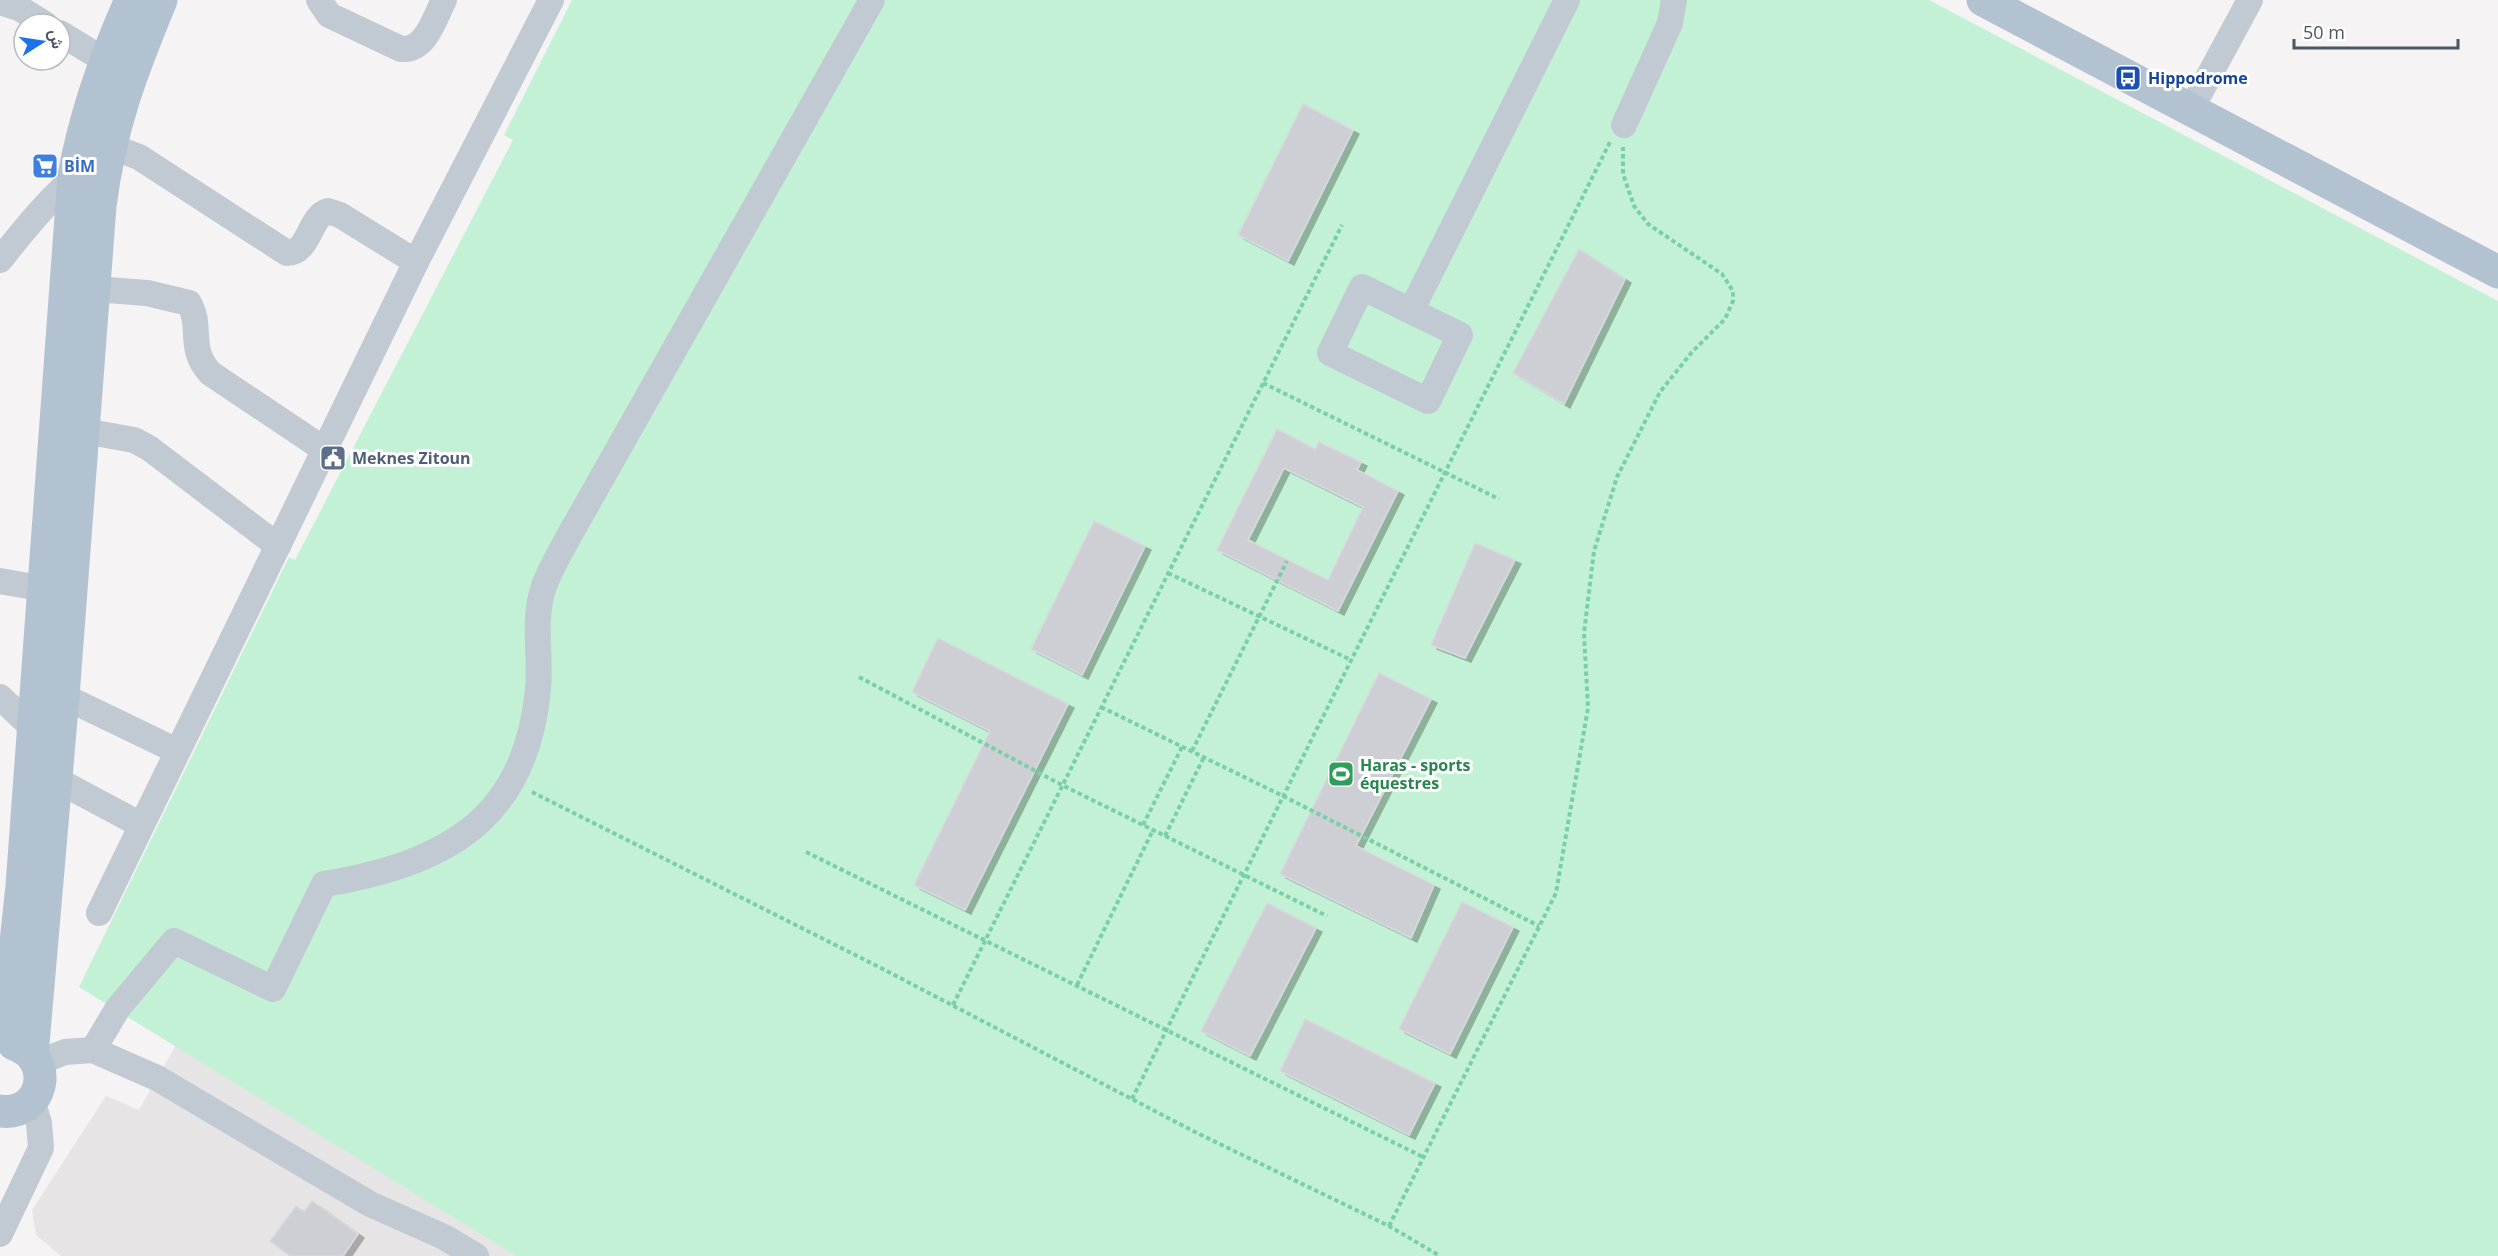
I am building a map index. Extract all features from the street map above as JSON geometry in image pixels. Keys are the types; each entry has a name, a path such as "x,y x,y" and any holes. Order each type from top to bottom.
{"main road":[{"path":"10,1112 40,1082 35,1059 63,696 57,591 74,176 82,133 104,60 131,0"},
{"path":"0,1034 10,998 16,944 33,728 84,431 106,156 128,80 161,0"},
{"path":"1983,0 2498,272"},
{"path":"0,1044 16,1044 35,1059"}],"street":[{"path":"319,0 329,15 401,49 409,50 416,48 424,39 444,0"},
{"path":"99,913 416,262 550,0"},
{"path":"93,1050 118,1008 174,941 273,989 324,884 372,876 425,858 490,814 512,782 527,749 535,716 540,606 549,576 569,536 872,0"},
{"path":"1411,311 1567,0"},
{"path":"1624,125 1670,23 1674,0"},
{"path":"2190,111 2250,0"},
{"path":"0,2 26,12"},
{"path":"72,40 104,60"},
{"path":"0,260 43,206 74,176 120,150 129,152 287,253 299,249 320,216 328,211 340,215 416,262"},
{"path":"1362,287 1411,311 1460,335 1428,401 1330,353 1362,287"},
{"path":"94,289 147,293 189,303 194,317 196,350 210,373 325,450"},
{"path":"84,431 134,440 149,448 278,546"},
{"path":"0,581 57,591"},
{"path":"63,696 177,751"},
{"path":"0,698 33,728"},
{"path":"57,780 141,825"},
{"path":"35,1059 66,1052 93,1050 157,1078 370,1204 444,1237 476,1256"},
{"path":"0,1234 41,1148 39,1123 10,1112"}],"path":[{"path":"1132,1099 1613,136 1624,125"},
{"path":"1389,1226 1556,892 1585,740 1588,708 1584,633 1594,551 1617,477 1660,392 1692,352 1725,319 1733,301 1732,291 1722,274 1648,224 1634,206 1623,174 1624,125"},
{"path":"953,1005 1342,225"},
{"path":"1263,383 1499,499"},
{"path":"1192,751 1287,561"},
{"path":"1168,573 1351,660"},
{"path":"860,677 1062,785 1327,916"},
{"path":"1101,707 1539,926"},
{"path":"1143,825 1182,747"},
{"path":"1165,836 1204,757"},
{"path":"512,782 953,1005 1132,1099 1389,1226 1440,1256"},
{"path":"1077,985 1154,830"},
{"path":"806,852 1423,1157"}],"shaded area":[{"path":"176,1045 516,1256 61,1256 36,1235 32,1210 106,1096 139,1110"}],"green space":[{"name":"Haras - sports équestres","path":"572,0 1929,0 2498,301 2498,1256 516,1256 79,987 289,557 295,560 513,140 504,135"}],"building":[{"path":"1303,104 1353,130 1288,261 1238,235"},
{"path":"1579,249 1625,279 1564,404 1513,373"},
{"path":"1277,429 1315,449 1319,442 1361,462 1357,470 1398,491 1338,611 1217,550","holes":["1284,468 1363,507 1328,580 1248,540"]},
{"path":"1094,521 1145,546 1082,675 1031,649"},
{"path":"1475,543 1515,560 1465,658 1431,645"},
{"path":"938,638 1068,704 965,910 914,885 990,731 912,692"},
{"path":"1379,673 1431,699 1356,846 1434,885 1411,938 1280,874"},
{"path":"1462,902 1513,927 1450,1054 1399,1029"},
{"path":"1267,903 1316,928 1250,1056 1201,1031"},
{"path":"1305,1019 1435,1083 1409,1135 1280,1071"},
{"path":"312,1201 358,1234 343,1256 290,1256 270,1241 296,1206 304,1212"}],"place":[{"name":"Hippodrome","path":"2128,78"},
{"name":"BİM","path":"45,166"},
{"name":"Meknes Zitoun","path":"333,458"},
{"name":"Haras - sports équestres","path":"1341,774"}]}
